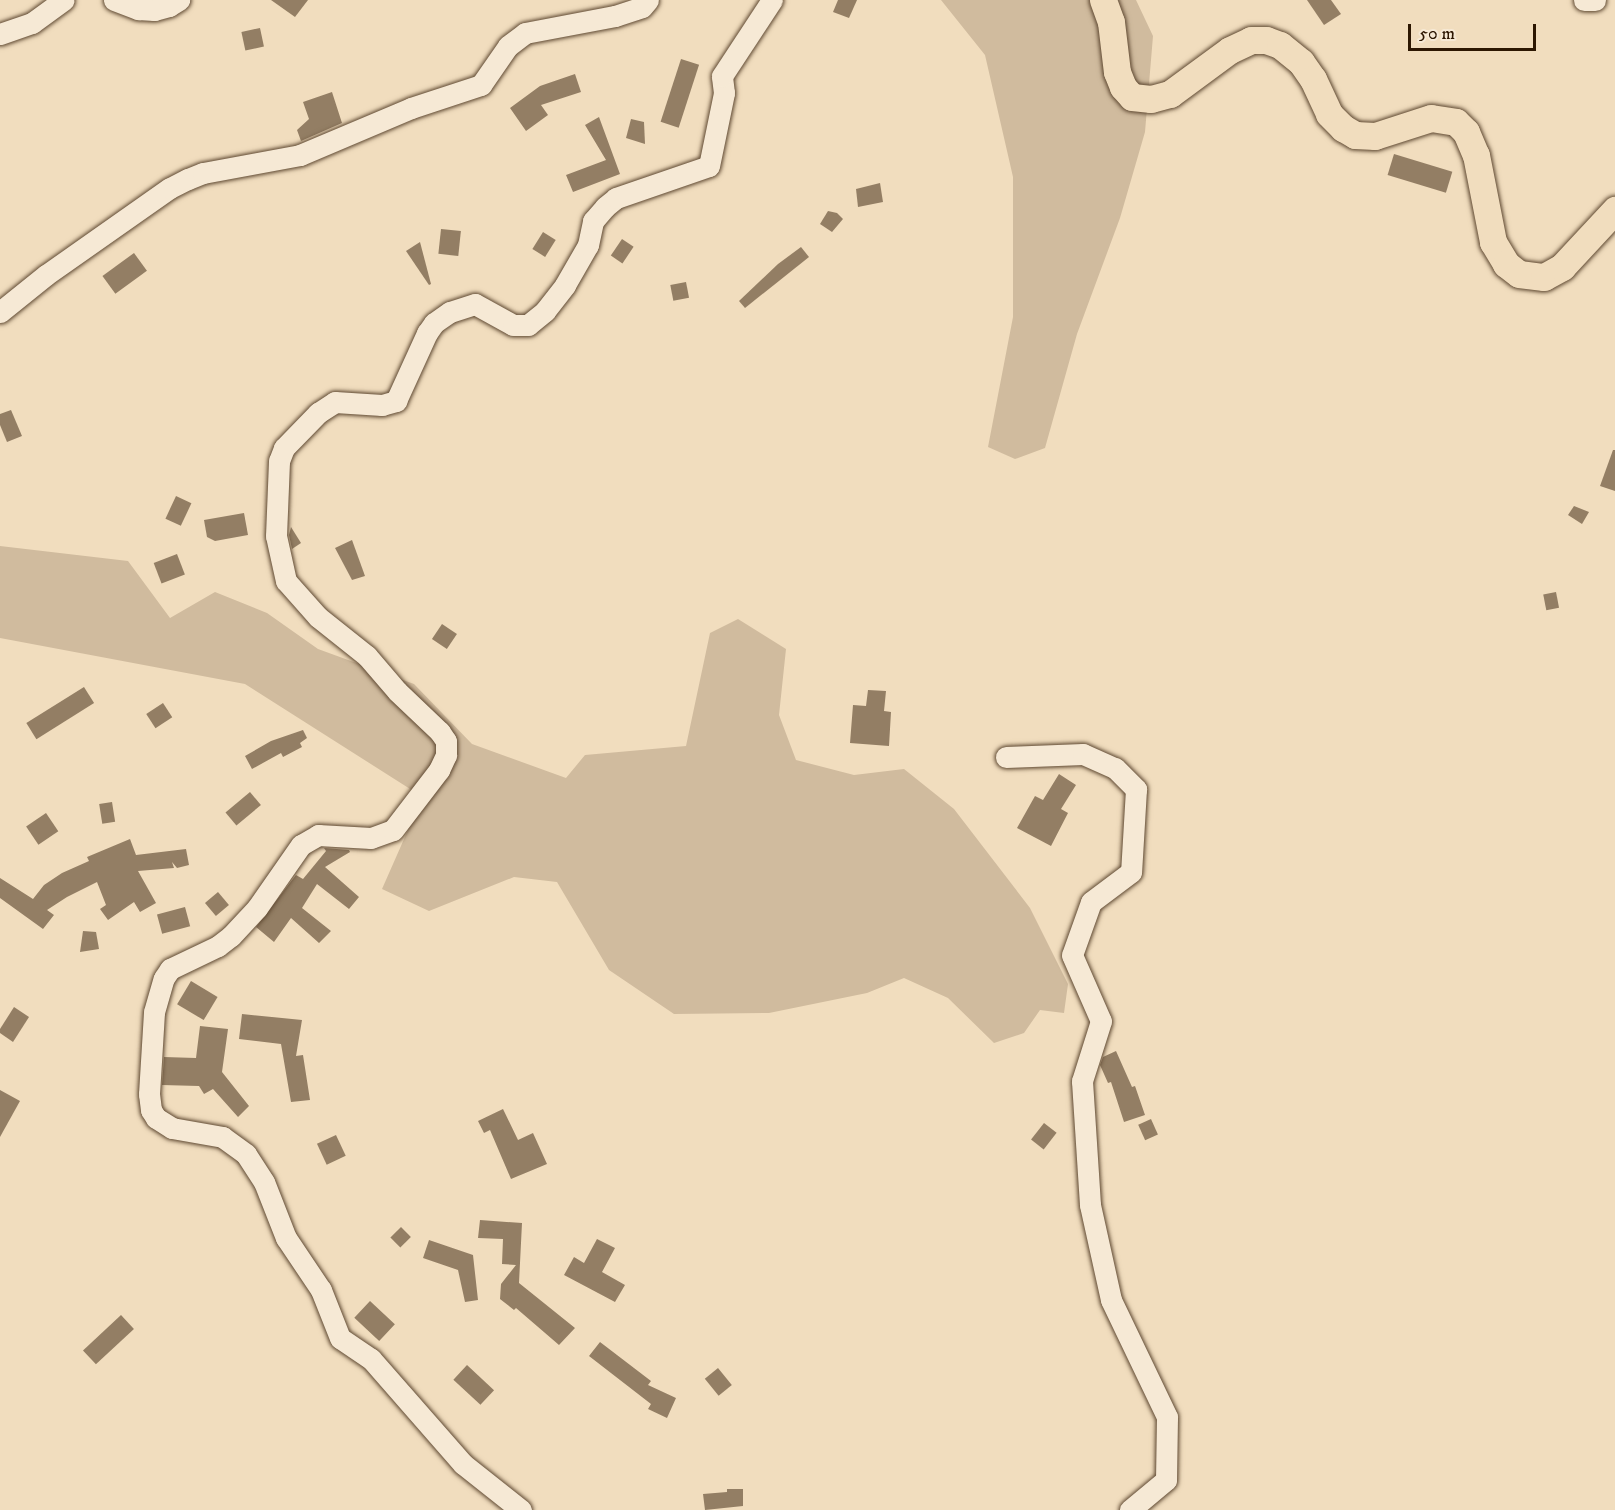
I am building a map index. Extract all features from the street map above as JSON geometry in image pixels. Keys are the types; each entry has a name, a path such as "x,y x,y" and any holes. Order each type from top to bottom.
{"main road":[{"path":"1103,0 1111,22 1116,72 1123,87 1132,97 1151,99 1170,94 1230,50 1251,40 1266,40 1280,45 1300,62 1313,79 1329,114 1343,128 1355,135 1375,136 1431,118 1456,122 1466,132 1476,155 1493,242 1506,264 1519,274 1544,277 1562,267 1615,210"}],"street":[{"path":"0,34 33,23 64,0"},
{"path":"114,0 138,9 153,10 179,0"},
{"path":"0,312 46,275 157,200 170,188 188,179 203,173 300,155 335,142 411,108 481,85 508,46 525,33 623,14 642,7 648,0"},
{"path":"521,1510 464,1464 371,1359 340,1338 321,1290 286,1238 264,1182 246,1154 223,1137 172,1128 156,1118 149,1094 154,1012 161,987 170,969 218,946 231,936 257,908 301,845 318,835 371,838 393,830 439,770 446,754 446,741 440,732 397,691 367,656 318,617 286,581 276,536 279,461 284,448 318,413 335,402 382,405 396,401 427,333 434,323 450,312 475,304 513,325 528,325 545,311 565,285 588,245 593,221 605,207 616,198 708,166 724,93 722,76 772,0"},
{"path":"1584,0 1595,0"},
{"path":"1006,757 1083,754 1115,768 1136,789 1131,872 1091,902 1072,954 1101,1021 1082,1080 1090,1205 1111,1300 1167,1417 1166,1480 1130,1510"}],"shaded area":[{"path":"941,0 1136,0 1153,36 1145,132 1120,218 1077,334 1045,448 1015,459 988,447 1013,317 1013,177 985,55"},
{"path":"0,546 128,561 170,618 215,592 267,613 318,649 414,684 472,744 566,778 585,755 686,746 710,633 738,619 786,649 779,715 796,760 854,775 904,769 954,809 1030,908 1068,984 1064,1013 1040,1010 1024,1033 994,1043 948,998 904,978 867,993 769,1013 674,1014 609,970 557,882 514,877 429,911 382,889 408,830 418,794 245,684 0,638"}],"building":[{"path":"271,0 308,0 295,17"},
{"path":"838,0 857,0 849,18 833,12"},
{"path":"1307,0 1331,0 1341,14 1324,25"},
{"path":"260,28 264,47 245,51 241,32"},
{"path":"681,59 699,65 679,128 661,122"},
{"path":"575,74 581,92 541,105 548,115 526,131 510,108 540,86"},
{"path":"332,92 342,123 301,141 297,130 309,119 303,102"},
{"path":"599,117 620,174 573,192 566,175 606,160 585,125"},
{"path":"631,119 644,122 645,144 626,138"},
{"path":"1394,154 1452,172 1446,193 1388,175"},
{"path":"880,183 883,202 858,207 856,189"},
{"path":"828,211 837,213 843,219 832,232 820,224"},
{"path":"441,229 461,231 458,256 438,254"},
{"path":"543,232 556,240 545,257 532,249"},
{"path":"622,239 634,247 622,263 611,256"},
{"path":"420,242 431,284 429,285 406,251"},
{"path":"801,247 809,257 745,308 739,301 778,264"},
{"path":"134,253 147,271 115,294 102,276"},
{"path":"686,282 689,298 673,301 670,285"},
{"path":"11,410 22,436 7,442 0,425 0,414"},
{"path":"1613,450 1615,450 1615,491 1600,486"},
{"path":"176,496 191,503 181,526 165,519"},
{"path":"1574,506 1589,512 1582,524 1568,515"},
{"path":"244,513 248,535 215,541 207,537 204,520"},
{"path":"291,527 301,543 292,549 289,535"},
{"path":"352,540 365,576 352,580 335,548"},
{"path":"177,554 185,575 162,583 154,563"},
{"path":"1556,592 1559,608 1546,610 1543,594"},
{"path":"442,624 457,634 447,649 432,639"},
{"path":"84,687 94,703 36,739 26,723"},
{"path":"868,690 886,691 884,711 891,712 889,746 850,743 853,705 866,706"},
{"path":"163,703 172,717 155,728 146,714"},
{"path":"303,730 307,738 300,743 302,747 283,757 281,753 252,769 245,756 271,741"},
{"path":"1059,774 1076,785 1061,809 1068,813 1051,846 1017,828 1035,796 1043,800"},
{"path":"250,792 261,805 236,826 225,813"},
{"path":"112,802 115,822 102,824 99,804"},
{"path":"46,813 58,831 38,845 26,826"},
{"path":"130,839 136,855 186,849 189,865 177,868 172,862 174,868 138,871 156,903 140,912 134,902 108,920 100,909 106,905 97,882 47,910 54,915 43,929 0,898 0,878 33,899 44,885 62,873 89,861 87,857"},
{"path":"324,848 349,850 350,852 325,867 359,897 349,909 317,884 302,908 331,931 319,943 291,918 274,942 256,927 296,875 303,879 326,851"},
{"path":"218,892 229,905 216,916 205,903"},
{"path":"185,907 190,926 162,934 157,915"},
{"path":"83,931 96,932 99,949 80,952"},
{"path":"191,981 218,997 204,1020 177,1004"},
{"path":"14,1007 29,1017 13,1042 0,1033 0,1029"},
{"path":"242,1014 302,1020 296,1056 303,1055 310,1100 291,1102 281,1044 239,1039"},
{"path":"200,1026 228,1029 222,1072 249,1106 238,1117 213,1089 204,1094 199,1086 162,1085 164,1057 196,1058"},
{"path":"1116,1051 1132,1087 1135,1086 1145,1115 1124,1122 1111,1082 1108,1083 1100,1065 1103,1057"},
{"path":"0,1090 20,1101 0,1137"},
{"path":"503,1109 518,1140 533,1133 547,1164 511,1179 490,1130 484,1133 478,1121"},
{"path":"1151,1119 1158,1135 1145,1140 1138,1125"},
{"path":"1044,1123 1057,1133 1044,1149 1031,1140"},
{"path":"336,1135 346,1156 327,1165 317,1144"},
{"path":"480,1220 522,1223 519,1283 575,1328 559,1345 516,1308 514,1310 500,1299 501,1284 516,1265 502,1264 503,1239 478,1238"},
{"path":"401,1227 411,1237 400,1248 390,1238"},
{"path":"597,1239 615,1248 602,1272 625,1285 615,1302 564,1275 574,1257 584,1263"},
{"path":"429,1240 473,1255 478,1300 465,1302 458,1270 423,1258"},
{"path":"370,1301 395,1324 379,1341 354,1318"},
{"path":"121,1315 134,1329 96,1364 83,1350"},
{"path":"600,1342 651,1381 648,1385 676,1398 667,1418 648,1409 651,1404 589,1356"},
{"path":"467,1365 494,1390 480,1405 453,1380"},
{"path":"718,1368 732,1385 719,1396 705,1379"},
{"path":"727,1489 743,1489 743,1506 705,1510 703,1494 727,1492"}]}
